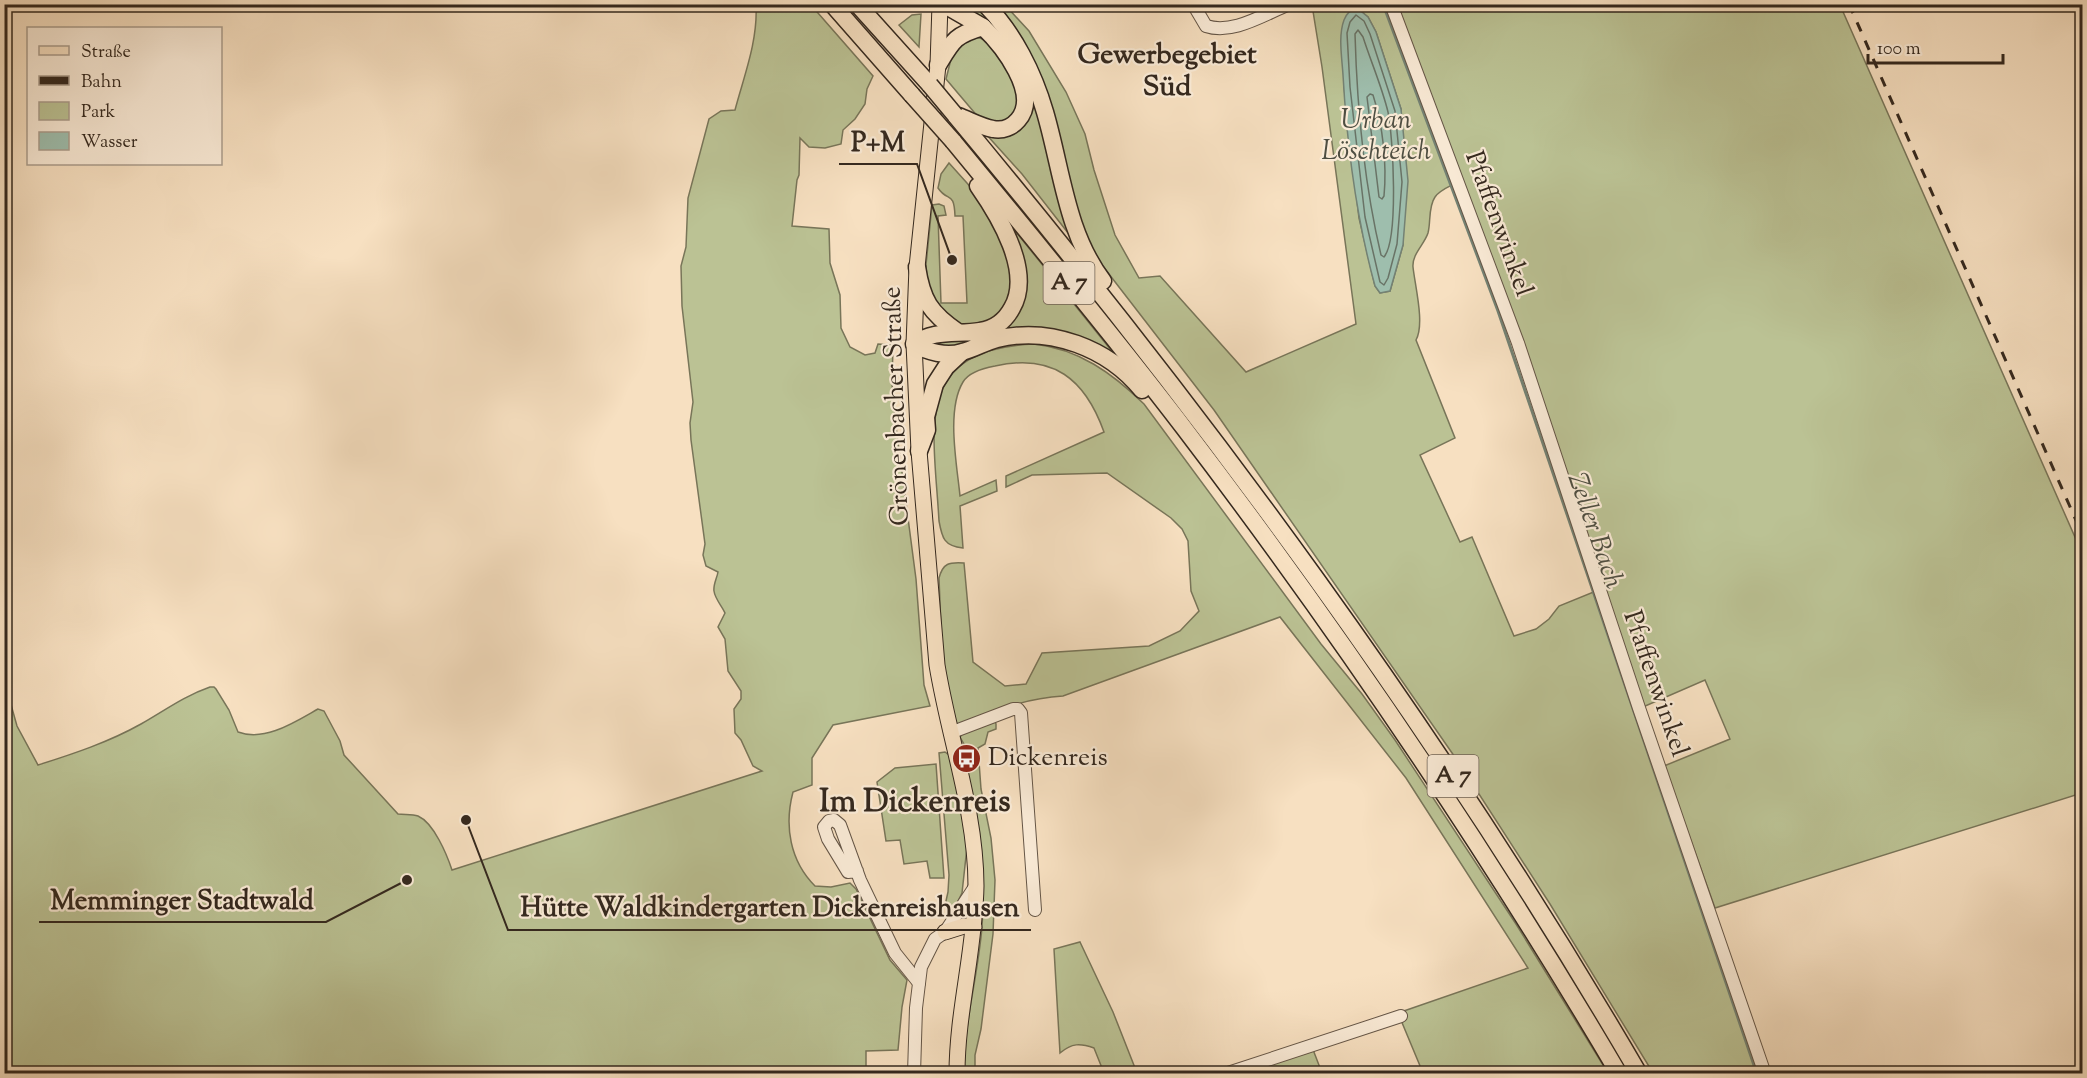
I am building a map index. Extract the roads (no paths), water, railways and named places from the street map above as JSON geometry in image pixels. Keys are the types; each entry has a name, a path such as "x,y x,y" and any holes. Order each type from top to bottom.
{"highway":[{"name":"A 7","path":"832,4 953,141 1184,427 1308,597 1430,772 1619,1074"},
{"name":"A 7","path":"857,4 1038,214 1252,488 1427,736 1523,883 1640,1074"},
{"path":"941,4 983,27"},
{"path":"985,4 1005,28 1033,79 1045,112 1070,213 1097,272 1125,310 1130,331"},
{"name":"A 7","path":"955,115 993,129 1013,126 1022,116 1025,93 1013,64 998,41 983,27"},
{"path":"938,65 950,44 959,35 983,27"},
{"path":"914,344 927,336 981,331 1003,322 1016,302 1019,281 1016,262 988,200 964,167 953,141"},
{"path":"917,267 920,286 932,311 940,320 958,332"},
{"name":"A 7","path":"914,344 924,350 934,352 961,353 975,346 1013,336 1049,336 1070,340 1096,352 1133,378 1170,423 1184,427"},
{"path":"919,451 927,430 926,417 935,384 946,367 961,353"}],"main road":[{"name":"Grönenbacher Straße","path":"941,4 938,65 917,267 914,344 919,451 937,665 970,818 976,885 974,927 959,1025 957,1074"},
{"path":"945,932 964,926 974,927"}],"street":[{"path":"1194,4 1206,26 1222,29 1239,25 1290,4"},
{"name":"Pfaffenwinkel","path":"1391,4 1518,343 1635,697 1765,1074"},
{"path":"950,733 1013,709 1018,709 1021,713 1035,910"},
{"path":"857,871 896,953 919,983"},
{"path":"914,1074 916,1008 921,967 935,939 945,932 976,885"},
{"path":"1225,1074 1401,1016"}],"water":[{"name":"Urban Löschteich","path":"1357,8 1368,17 1376,32 1401,109 1408,181 1403,245 1390,291 1380,293 1375,286 1368,260 1358,208 1345,102 1341,33 1346,15"}],"waterway":[{"name":"Zeller Bach","path":"1353,4 1355,9"},
{"name":"Zeller Bach","path":"1383,4 1498,311 1757,1074"}],"railway":[{"path":"1849,4 2082,534"}],"place":[{"name":"P+M","path":"952,260"},
{"name":"Dickenreis","path":"967,758"},
{"name":"Hütte Waldkindergarten Dickenreishausen","path":"466,820"},
{"name":"Memminger Stadtwald","path":"407,880"}],"district":[{"name":"Gewerbegebiet Süd","path":"1167,72"},
{"name":"Im Dickenreis","path":"915,803"}]}
